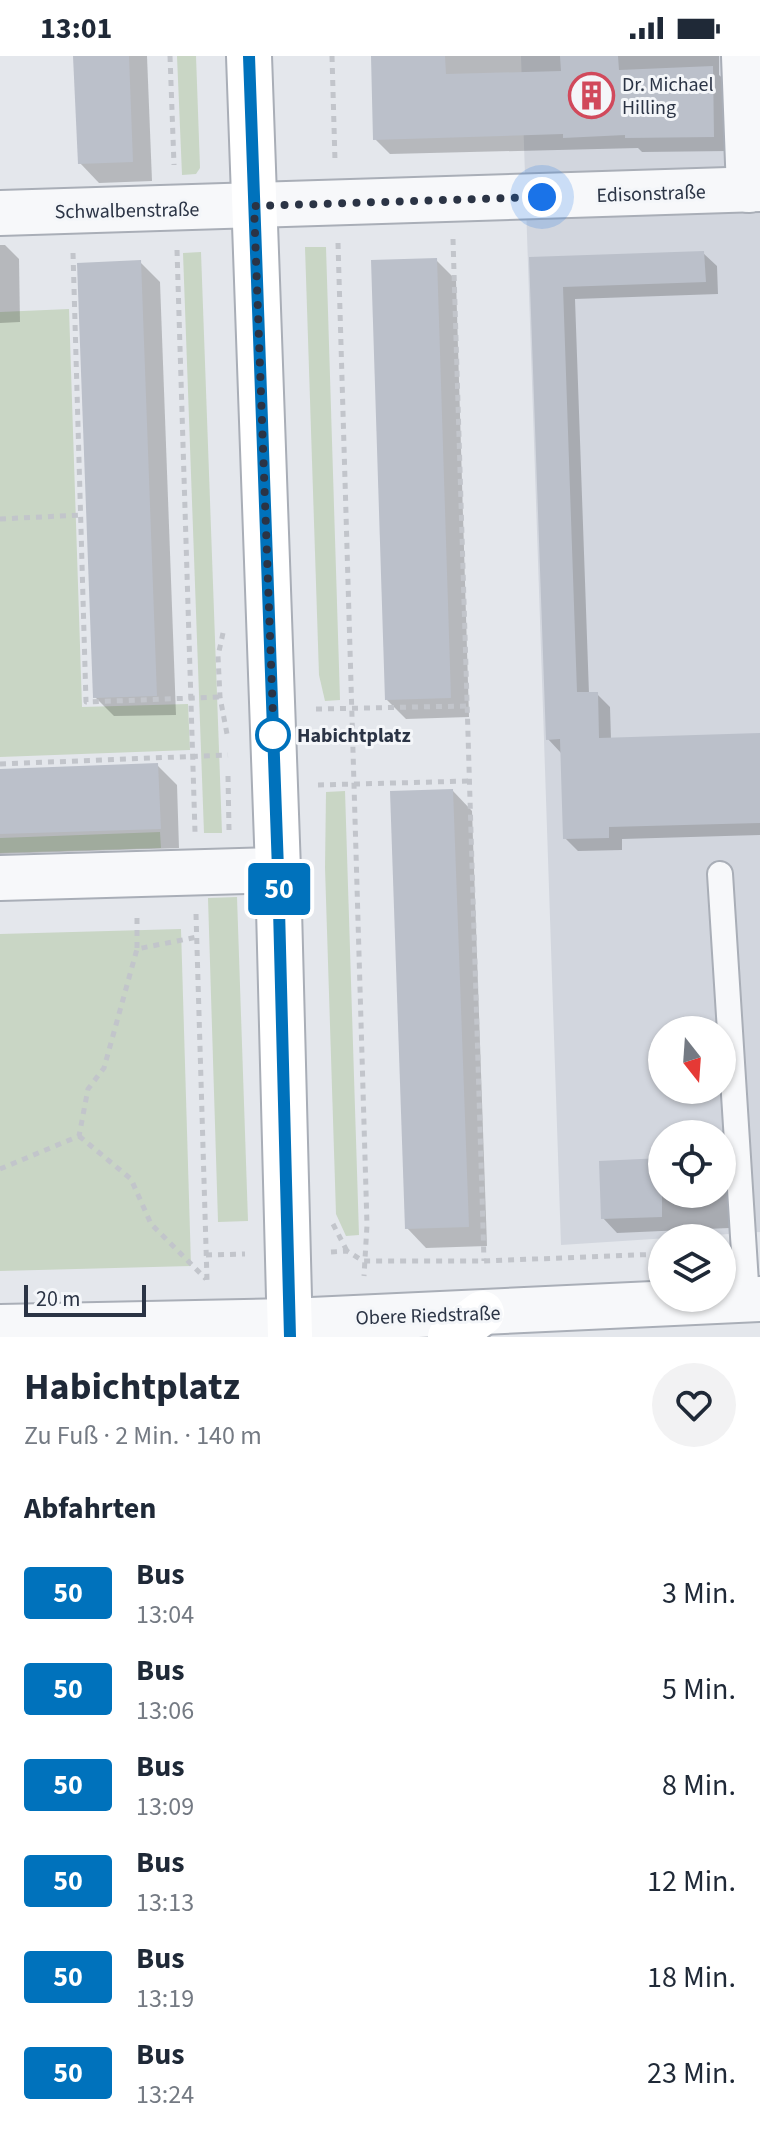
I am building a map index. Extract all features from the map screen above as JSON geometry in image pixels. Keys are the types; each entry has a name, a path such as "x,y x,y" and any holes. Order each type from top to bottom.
{"street":[{"path":"249,56 278,870 290,1329"},
{"path":"744,56 754,190"},
{"name":"Edisonstraße","path":"254,206 754,190"},
{"name":"Schwalbenstraße","path":"0,213 254,206"},
{"path":"0,878 278,870"},
{"name":"Obere Riedstraße","path":"0,1327 290,1329 466,1325 753,1299"}],"lane":[{"path":"720,874 753,1299"}],"path":[{"path":"170,56 206,1255"},
{"path":"332,56 367,1225 363,1261 484,1261 648,1255"},
{"path":"451,200 484,1261"},
{"path":"72,212 86,702 220,697"},
{"path":"0,519 81,515"},
{"path":"0,764 228,755 218,656 223,636"},
{"path":"316,709 467,706"},
{"path":"317,785 470,781"},
{"path":"79,1136 88,1089 104,1068 137,949 197,937"},
{"path":"0,1169 79,1136"},
{"path":"79,1136 131,1179 151,1224 207,1280"}],"shaded area":[{"path":"521,56 760,56 760,1232 736,1234 736,1224 648,1224 648,1239 561,1245"}],"green space":[{"path":"177,56 196,56 200,168 196,174 182,175"},
{"path":"305,247 326,247 340,700 325,701 319,675"},
{"path":"201,252 222,833 204,833 183,253"},
{"path":"69,309 82,707 188,704 190,750 0,757 0,312"},
{"path":"345,791 359,1235 346,1236 336,1214 325,868 326,792"},
{"path":"160,832 161,848 0,853 0,838"},
{"path":"237,897 248,1221 218,1222 208,898"},
{"path":"181,929 191,1266 0,1271 0,934"}],"building":[{"path":"73,56 129,56 133,162 78,164"},
{"path":"371,56 445,56 446,74 561,71 560,56 618,56 619,70 713,66 714,137 625,138 625,135 563,138 563,134 373,140"},
{"path":"704,251 706,282 563,287 577,692 598,692 599,738 760,733 760,823 609,827 609,838 563,839 560,739 546,740 529,257"},
{"path":"437,258 451,698 385,700 371,260"},
{"path":"141,260 157,696 93,698 77,263"},
{"path":"158,763 161,829 0,834 0,769"},
{"path":"453,789 469,1227 405,1229 390,791"},
{"path":"648,1159 648,1208 662,1208 662,1217 601,1219 599,1161"}],"bus line":[{"name":"50","path":"249,56 278,870 290,1337"}],"place":[{"name":"Dr. Michael Hilling","path":"591,95"},
{"name":"Habichtplatz","path":"273,735"}],"route":[{"path":"273,735 274,743 254,206 542,197"}]}
